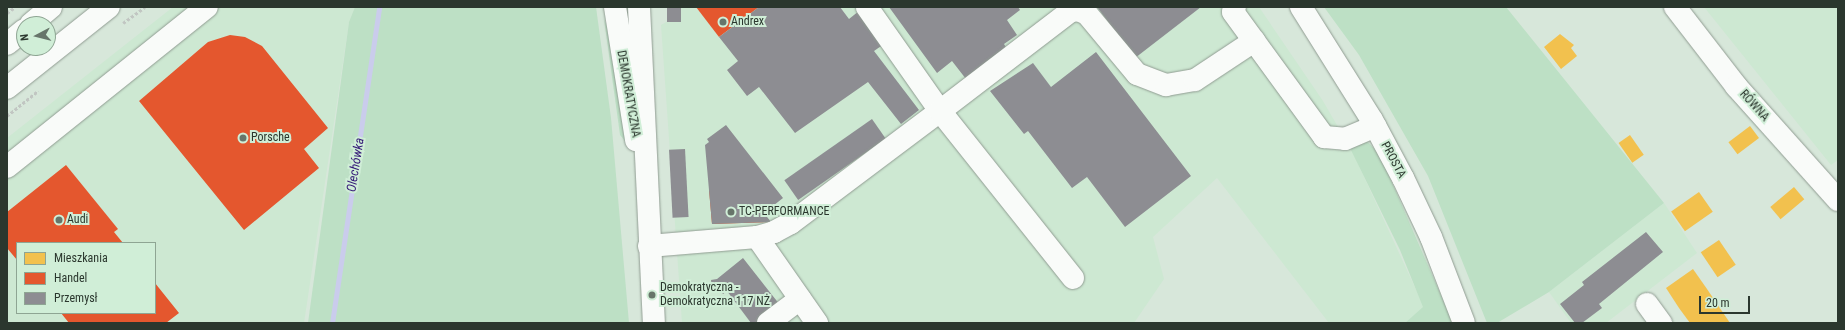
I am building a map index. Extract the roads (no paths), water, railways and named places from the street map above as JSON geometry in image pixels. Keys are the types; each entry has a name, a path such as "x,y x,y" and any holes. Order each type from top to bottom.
{"street":[{"path":"40,16 51,7"},
{"path":"7,88 109,7"},
{"path":"7,167 207,7"},
{"name":"DEMOKRATYCZNA","path":"615,7 645,180"},
{"name":"DEMOKRATYCZNA","path":"638,7 647,134 645,180 654,323"},
{"path":"867,7 940,110 1072,278"},
{"path":"1235,7 1233,12 1324,137 1345,139 1375,126"},
{"name":"PROSTA","path":"1301,7 1375,126 1431,237 1464,323"},
{"name":"RÓWNA","path":"1675,7 1736,86 1838,200"},
{"path":"649,246 757,237 791,223 1071,11 1087,14 1137,74 1166,85 1195,80 1254,41"},
{"path":"7,44 16,37"},
{"path":"757,237 817,323"},
{"path":"768,323 800,299"},
{"path":"1647,304 1661,323"}],"waterway":[{"name":"Olechówka","path":"332,323 379,7"}],"place":[{"name":"Andrex","path":"723,22"},
{"name":"Porsche","path":"243,138"},
{"name":"TC-PERFORMANCE","path":"731,212"},
{"name":"Audi","path":"59,220"},
{"name":"Demokratyczna - Demokratyczna 117 NŻ","path":"652,295"}]}
